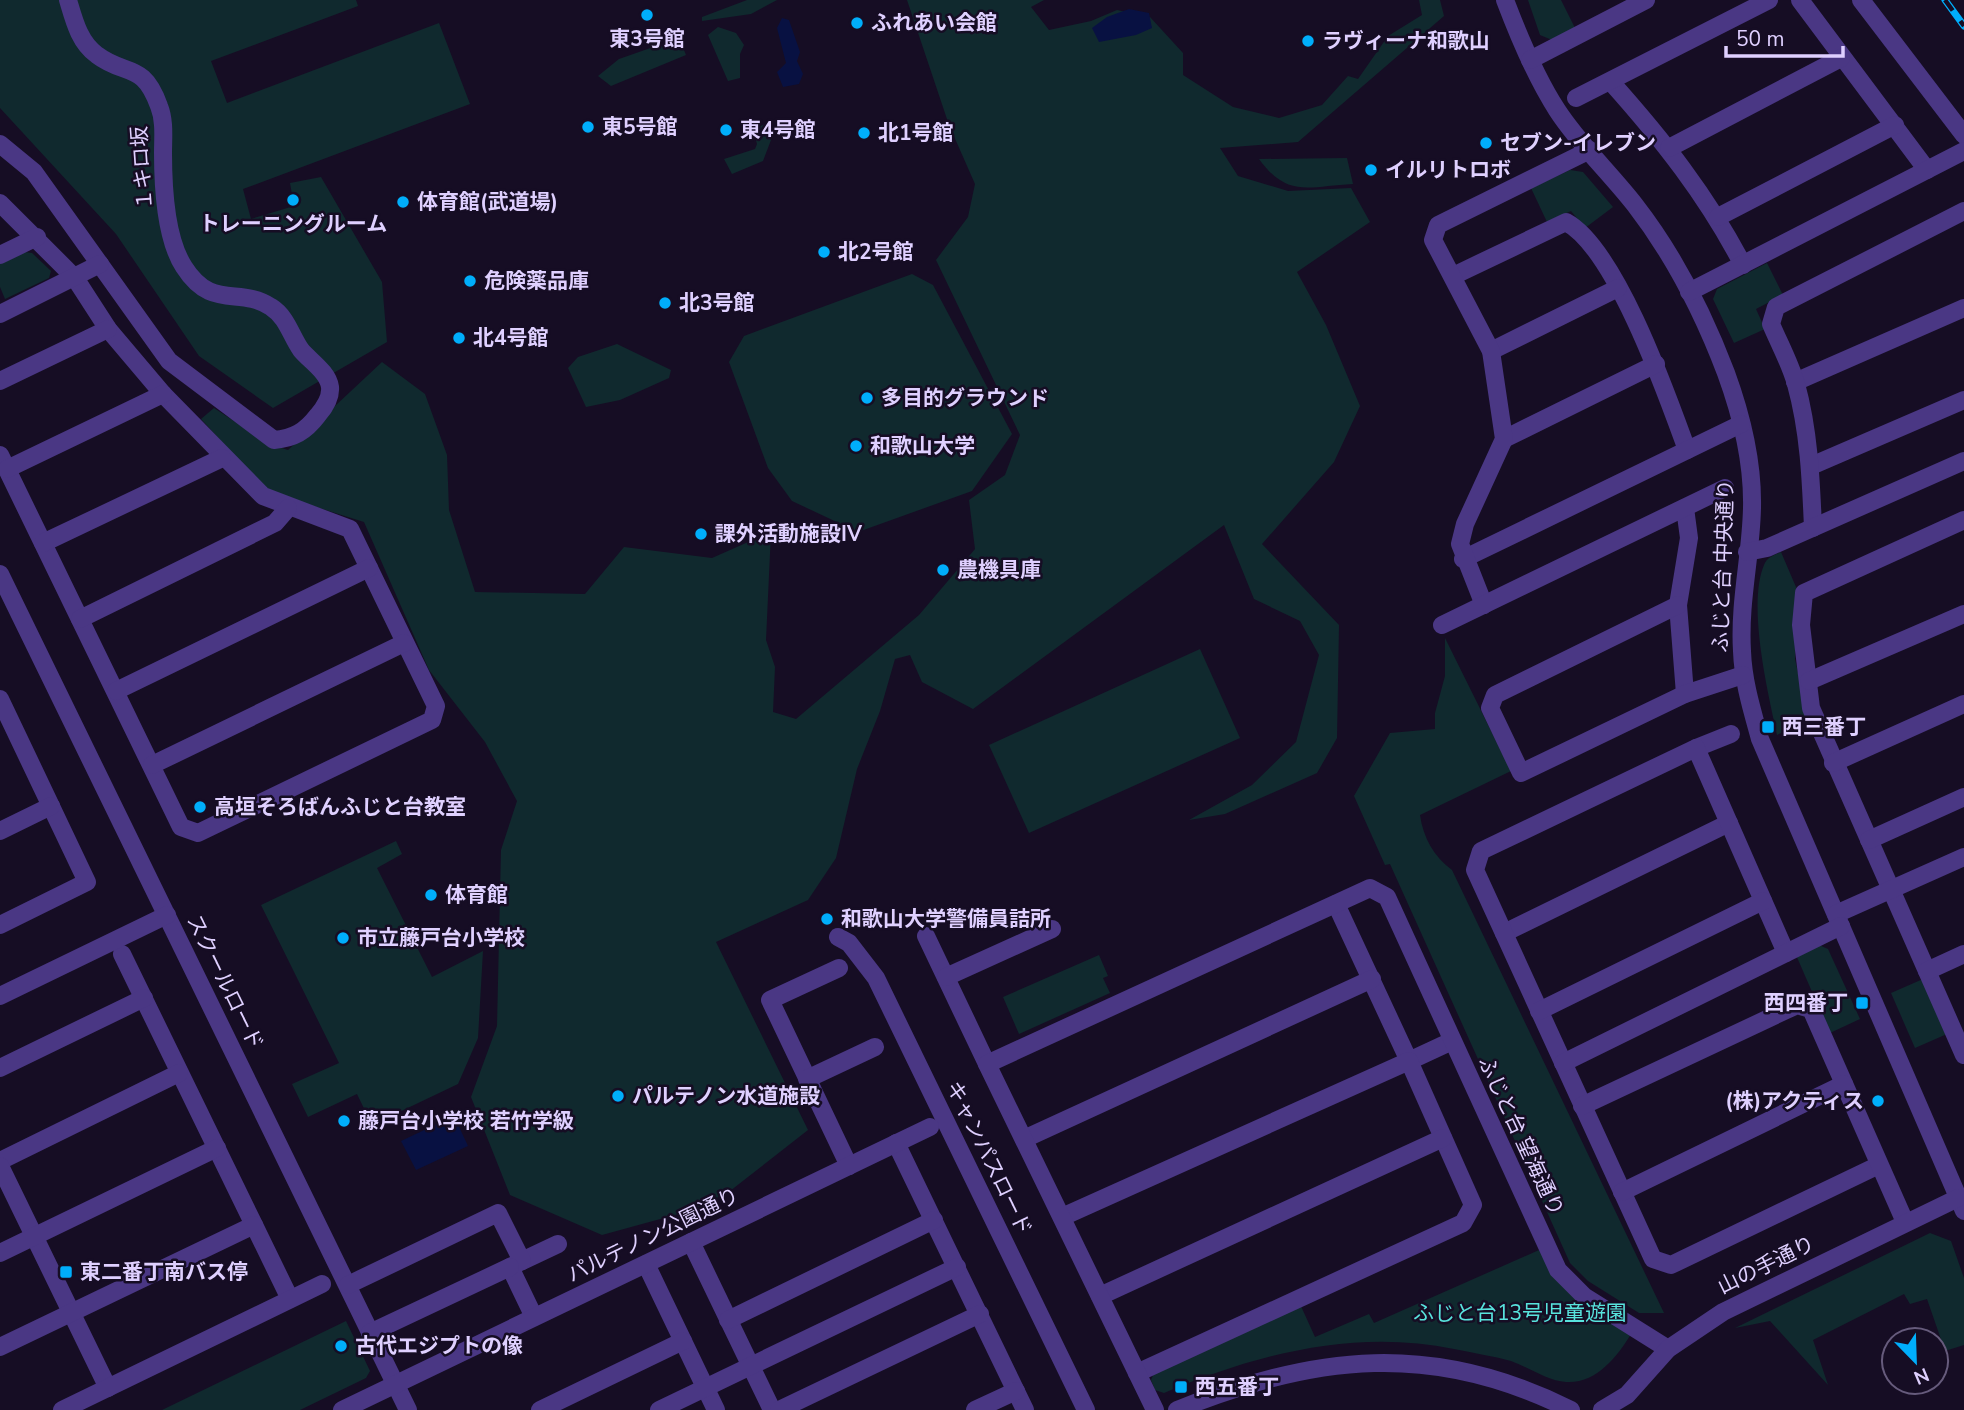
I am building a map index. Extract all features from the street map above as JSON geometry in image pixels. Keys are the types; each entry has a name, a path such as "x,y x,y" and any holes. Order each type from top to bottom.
{"street":[{"name":"１キロ坂","path":"68,0 76,28 88,47 99,57 135,70 147,81 160,107 169,222 182,266 197,284 213,295 254,299 273,307 287,322 300,348 329,383 330,395 319,414 302,433 292,439 274,440 254,428 169,361 100,264"},
{"name":"ふじと台 中央通り","path":"1505,0 1530,60 1558,111 1636,206 1689,292 1726,373 1741,424 1752,508 1742,601 1744,675 1760,739 1961,1204"},
{"path":"1530,60 1646,0"},
{"path":"1576,98 1769,0"},
{"path":"1800,0 1927,170"},
{"path":"1861,0 1964,135"},
{"path":"1669,148 1841,58"},
{"path":"1611,82 1669,148 1718,217 1743,265"},
{"path":"1718,217 1895,125"},
{"path":"0,144 34,172 100,264 0,314"},
{"path":"1483,606 1463,559 1460,544 1465,524 1504,439 1491,351 1433,240 1438,225 1590,150"},
{"path":"1689,292 1964,151"},
{"path":"0,203 37,237 75,278 108,329 222,458 263,496 288,508 349,529 436,706 432,720 198,833 181,827 3,462 163,394"},
{"path":"1813,528 1811,467 1796,383 1771,324 1776,307 1961,219"},
{"path":"1453,276 1566,222 1577,228 1618,288 1656,365 1687,450"},
{"path":"0,255 37,237"},
{"path":"1491,351 1618,288"},
{"path":"1796,383 1964,308"},
{"path":"0,381 108,329"},
{"path":"1504,439 1656,365"},
{"path":"1811,467 1964,400"},
{"path":"1463,559 1741,424"},
{"path":"43,542 222,458"},
{"path":"1747,552 1767,548 1964,461"},
{"path":"1442,625 1725,488"},
{"path":"80,620 275,523 288,508"},
{"path":"1685,508 1689,538 1678,605 1685,694"},
{"path":"1964,520 1804,593 1801,625 1811,708 1964,1055"},
{"path":"116,691 369,568"},
{"name":"スクールロード","path":"2,581 408,1410"},
{"path":"1678,605 1495,695 1490,708 1521,774 1685,694 1744,675"},
{"path":"1809,681 1964,614"},
{"path":"152,765 404,643"},
{"path":"0,699 8,734 51,806 88,882 0,925"},
{"path":"1833,763 1964,704"},
{"path":"1731,734 1696,748 1481,851 1475,870 1653,1259 1671,1265 1879,1165"},
{"path":"1696,748 1786,953"},
{"path":"1868,840 1964,797"},
{"path":"0,831 51,806"},
{"path":"1504,933 1729,823"},
{"path":"1563,1063 1786,953 1890,890 1964,857"},
{"name":"ふじと台 望海通り","path":"1336,904 1370,888 1387,897 1558,1270 1585,1297 1668,1349"},
{"path":"1539,1011 1763,901"},
{"path":"987,1063 1336,904 1473,1205 1464,1223 1137,1373"},
{"path":"0,996 167,915"},
{"path":"946,977 1052,929"},
{"path":"926,936 1155,1410"},
{"name":"キャンパスロード","path":"838,937 849,943 876,978 1086,1410"},
{"path":"122,954 290,1299"},
{"path":"1927,971 1964,954"},
{"path":"839,968 770,1000 849,1166"},
{"path":"1024,1139 1371,979"},
{"path":"0,1068 144,998"},
{"path":"1582,1106 1797,1005 1811,1009 1905,1222"},
{"path":"1062,1217 1452,1041"},
{"path":"807,1079 874,1047"},
{"path":"108,1388 0,1163 179,1073"},
{"path":"1622,1192 1844,1084"},
{"name":"パルテノン公園通り","path":"342,1410 930,1127"},
{"path":"1100,1296 1443,1138"},
{"path":"896,1143 1025,1410"},
{"path":"0,1253 216,1148"},
{"name":"山の手通り","path":"1602,1410 1627,1395 1668,1349 1723,1312 1905,1222 1961,1204"},
{"path":"348,1285 504,1211 516,1264 534,1317"},
{"path":"728,1320 934,1220"},
{"path":"0,1347 254,1225"},
{"path":"691,1242 772,1410"},
{"path":"370,1333 558,1244"},
{"path":"646,1264 716,1410"},
{"path":"659,1410 957,1267"},
{"path":"62,1410 322,1284"},
{"path":"779,1410 980,1314"},
{"path":"540,1410 683,1340"},
{"path":"1177,1410 1258,1381 1318,1366 1364,1363 1414,1364 1466,1372 1519,1385 1571,1410"},
{"path":"975,1410 1016,1391"}],"green space":[{"path":"0,0 356,0 358,6 211,61 227,103 439,23 470,104 243,189 251,219 294,206 290,183 321,177 382,282 387,342 273,408 199,356 116,234 0,108"},
{"path":"747,0 777,0 751,14 702,21 702,17"},
{"path":"907,0 1044,0 1031,7 1049,30 1091,21 1117,10 1150,17 1183,53 1183,75 1233,107 1279,118 1322,105 1348,76 1358,79 1388,36 1422,15 1419,0 1440,0 1444,16 1298,142 1220,148 1238,176 1288,191 1351,188 1370,222 1297,272 1326,325 1360,406 1334,462 1262,544 1339,625 1337,738 1317,773 1225,814 1189,820 1252,785 1296,742 1319,655 1300,621 1254,599 1224,525 973,709 922,682 910,655 895,659 880,711 857,769 836,858 808,900 716,942 808,1130 730,1191 693,1210 602,1235 510,1195 471,1097 497,1026 501,850 517,801 485,742 429,670 364,522 284,497 263,487 201,419 214,408 269,444 288,450 382,362 425,394 447,455 449,510 475,592 585,594 624,547 712,558 771,532 766,640 775,667 773,712 796,719 919,615 975,549 969,500 1005,475 1020,435 936,260 968,217 975,184 949,125"},
{"path":"1528,0 1561,0 1575,28 1552,40 1540,35"},
{"path":"718,27 736,33 744,45 740,54 740,78 728,81 708,35"},
{"path":"679,38 686,55 611,86 598,76 619,59"},
{"path":"765,124 771,140 763,161 732,174 724,159 755,149 757,144 753,129"},
{"path":"1347,158 1353,184 1312,188 1290,185 1280,180 1259,159"},
{"path":"1570,170 1583,172 1613,207 1585,228 1571,211 1547,222 1531,188"},
{"path":"25,252 32,253 51,271 49,278 5,299 0,287 0,264"},
{"path":"1767,263 1783,295 1756,309 1765,329 1734,343 1713,299 1717,289"},
{"name":"多目的グラウンド","path":"912,274 933,285 1012,434 972,491 858,532 792,501 768,468 729,362 744,336"},
{"path":"617,344 671,370 669,378 620,400 586,407 568,368 578,357"},
{"path":"1781,552 1796,587 1795,659 1808,720 1777,735 1761,649 1758,603 1759,582 1764,565 1769,558"},
{"path":"1445,638 1511,771 1420,815 1424,831 1435,853 1452,870 1664,1313 1639,1313 1588,1281 1570,1263 1390,864 1385,865 1354,796 1390,733 1435,729 1435,713 1445,676"},
{"path":"1200,649 1240,738 1029,833 989,745"},
{"path":"396,841 402,854 377,868 432,977 483,951 478,1038 458,1084 372,1125 357,1094 308,1117 292,1084 339,1063 261,905"},
{"path":"1819,945 1828,949 1860,1019 1830,1033 1796,955"},
{"path":"1099,955 1108,976 1103,978 1110,993 1019,1034 1003,997"},
{"path":"1923,979 1947,1034 1915,1048 1891,993"},
{"path":"1930,1233 1951,1241 1964,1278 1964,1345 1950,1349 1950,1326 1936,1326 1927,1299 1910,1304 1904,1294 1813,1340 1828,1385 1770,1321 1735,1328"},
{"name":"ふじと台13号児童遊園","path":"1539,1250 1567,1290 1589,1309 1631,1334 1612,1360 1587,1379 1559,1381 1511,1361 1417,1343 1379,1342 1305,1349 1269,1357 1198,1379 1164,1393 1155,1390 1151,1380 1155,1370 1300,1304 1315,1337 1369,1314 1374,1323"},
{"path":"346,1321 370,1371 366,1378 300,1410 162,1410"}],"shaded area":[{"path":"1129,9 1149,13 1152,28 1136,35 1099,42 1092,28 1107,17"},
{"path":"782,18 789,20 800,52 797,61 803,74 799,84 783,87 777,72 786,63 777,28"},
{"path":"454,1116 468,1146 416,1170 401,1141"}],"railway":[{"path":"1945,0 1964,26"}],"place":[{"name":"東3号館","path":"647,15"},
{"name":"ふれあい会館","path":"857,23"},
{"name":"ラヴィーナ和歌山","path":"1308,41"},
{"name":"東5号館","path":"588,127"},
{"name":"東4号館","path":"726,130"},
{"name":"北1号館","path":"864,133"},
{"name":"セブン-イレブン","path":"1486,143"},
{"name":"イルリトロボ","path":"1371,170"},
{"name":"トレーニングルーム","path":"293,200"},
{"name":"体育館(武道場)","path":"403,202"},
{"name":"北2号館","path":"824,252"},
{"name":"危険薬品庫","path":"470,281"},
{"name":"北3号館","path":"665,303"},
{"name":"北4号館","path":"459,338"},
{"name":"多目的グラウンド","path":"867,398"},
{"name":"和歌山大学","path":"856,446"},
{"name":"課外活動施設IV","path":"701,534"},
{"name":"農機具庫","path":"943,570"},
{"name":"西三番丁","path":"1768,727"},
{"name":"高垣そろばんふじと台教室","path":"200,807"},
{"name":"体育館","path":"431,895"},
{"name":"和歌山大学警備員詰所","path":"827,919"},
{"name":"市立藤戸台小学校","path":"343,938"},
{"name":"西四番丁","path":"1862,1003"},
{"name":"パルテノン水道施設","path":"618,1096"},
{"name":"(株)アクティス","path":"1878,1101"},
{"name":"藤戸台小学校 若竹学級","path":"344,1121"},
{"name":"東二番丁南バス停","path":"66,1272"},
{"name":"古代エジプトの像","path":"341,1346"},
{"name":"西五番丁","path":"1181,1387"}]}
